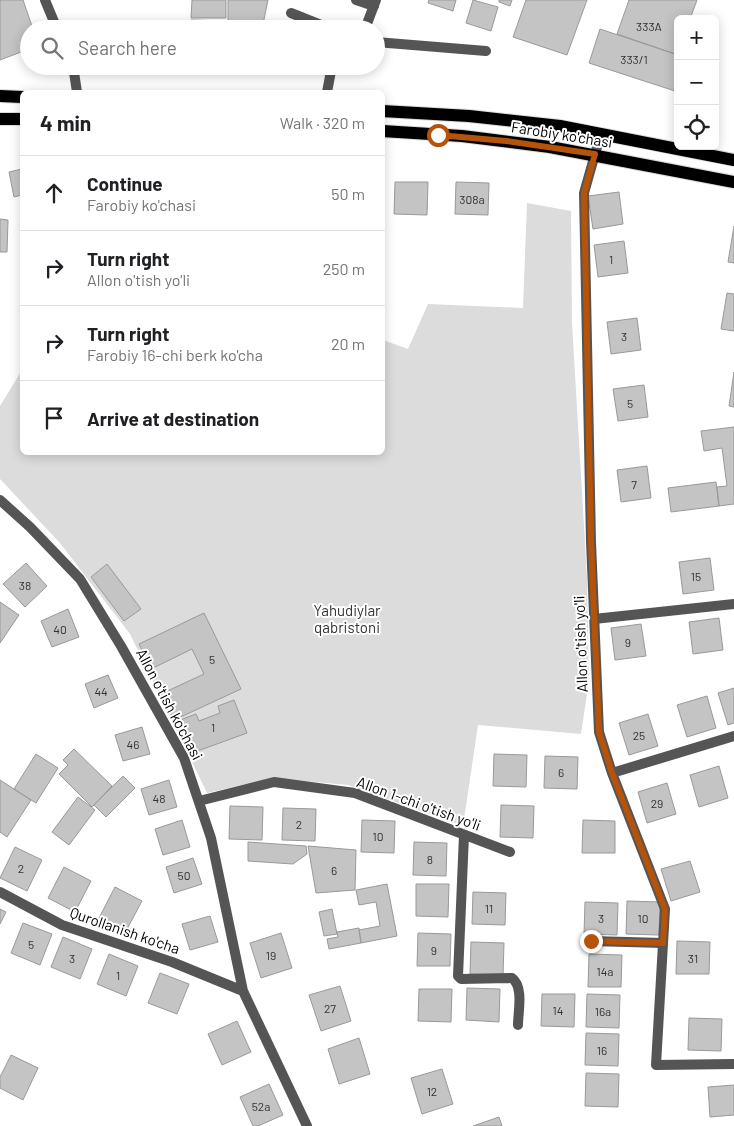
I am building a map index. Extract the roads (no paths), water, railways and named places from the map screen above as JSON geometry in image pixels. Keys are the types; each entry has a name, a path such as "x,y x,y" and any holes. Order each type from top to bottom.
{"main road":[{"path":"0,96 20,97"},
{"name":"Farobiy ko'chasi","path":"385,111 516,120 601,133 734,160"},
{"path":"0,118 20,119"},
{"name":"Farobiy ko'chasi","path":"385,131 506,141 595,154 734,182"}],"street":[{"path":"45,0 53,20"},
{"path":"356,0 375,3 369,20"},
{"path":"291,13 308,20"},
{"path":"385,43 486,51"},
{"path":"74,75 77,90"},
{"path":"327,90 330,75"},
{"name":"Allon o'tish yo'li","path":"601,133 584,193 591,532 599,732 612,773 665,909 656,1065 734,1064"},
{"name":"Allon o'tish ko'chasi","path":"0,500 30,527 80,579 122,646 184,758 211,838 243,991 307,1126"},
{"path":"594,619 734,604"},
{"path":"612,773 734,736"},
{"name":"Allon 1-chi o'tish yo'li","path":"199,801 274,782 355,793 510,852"},
{"path":"464,835 458,976 461,979 512,978 517,982 519,988 518,1025"},
{"name":"Qurollanish ko'cha","path":"0,892 62,925 172,962 243,991"},
{"path":"591,941 663,943"}],"park label":[{"name":"Yahudiylar qabristoni","path":"347,618"}]}
